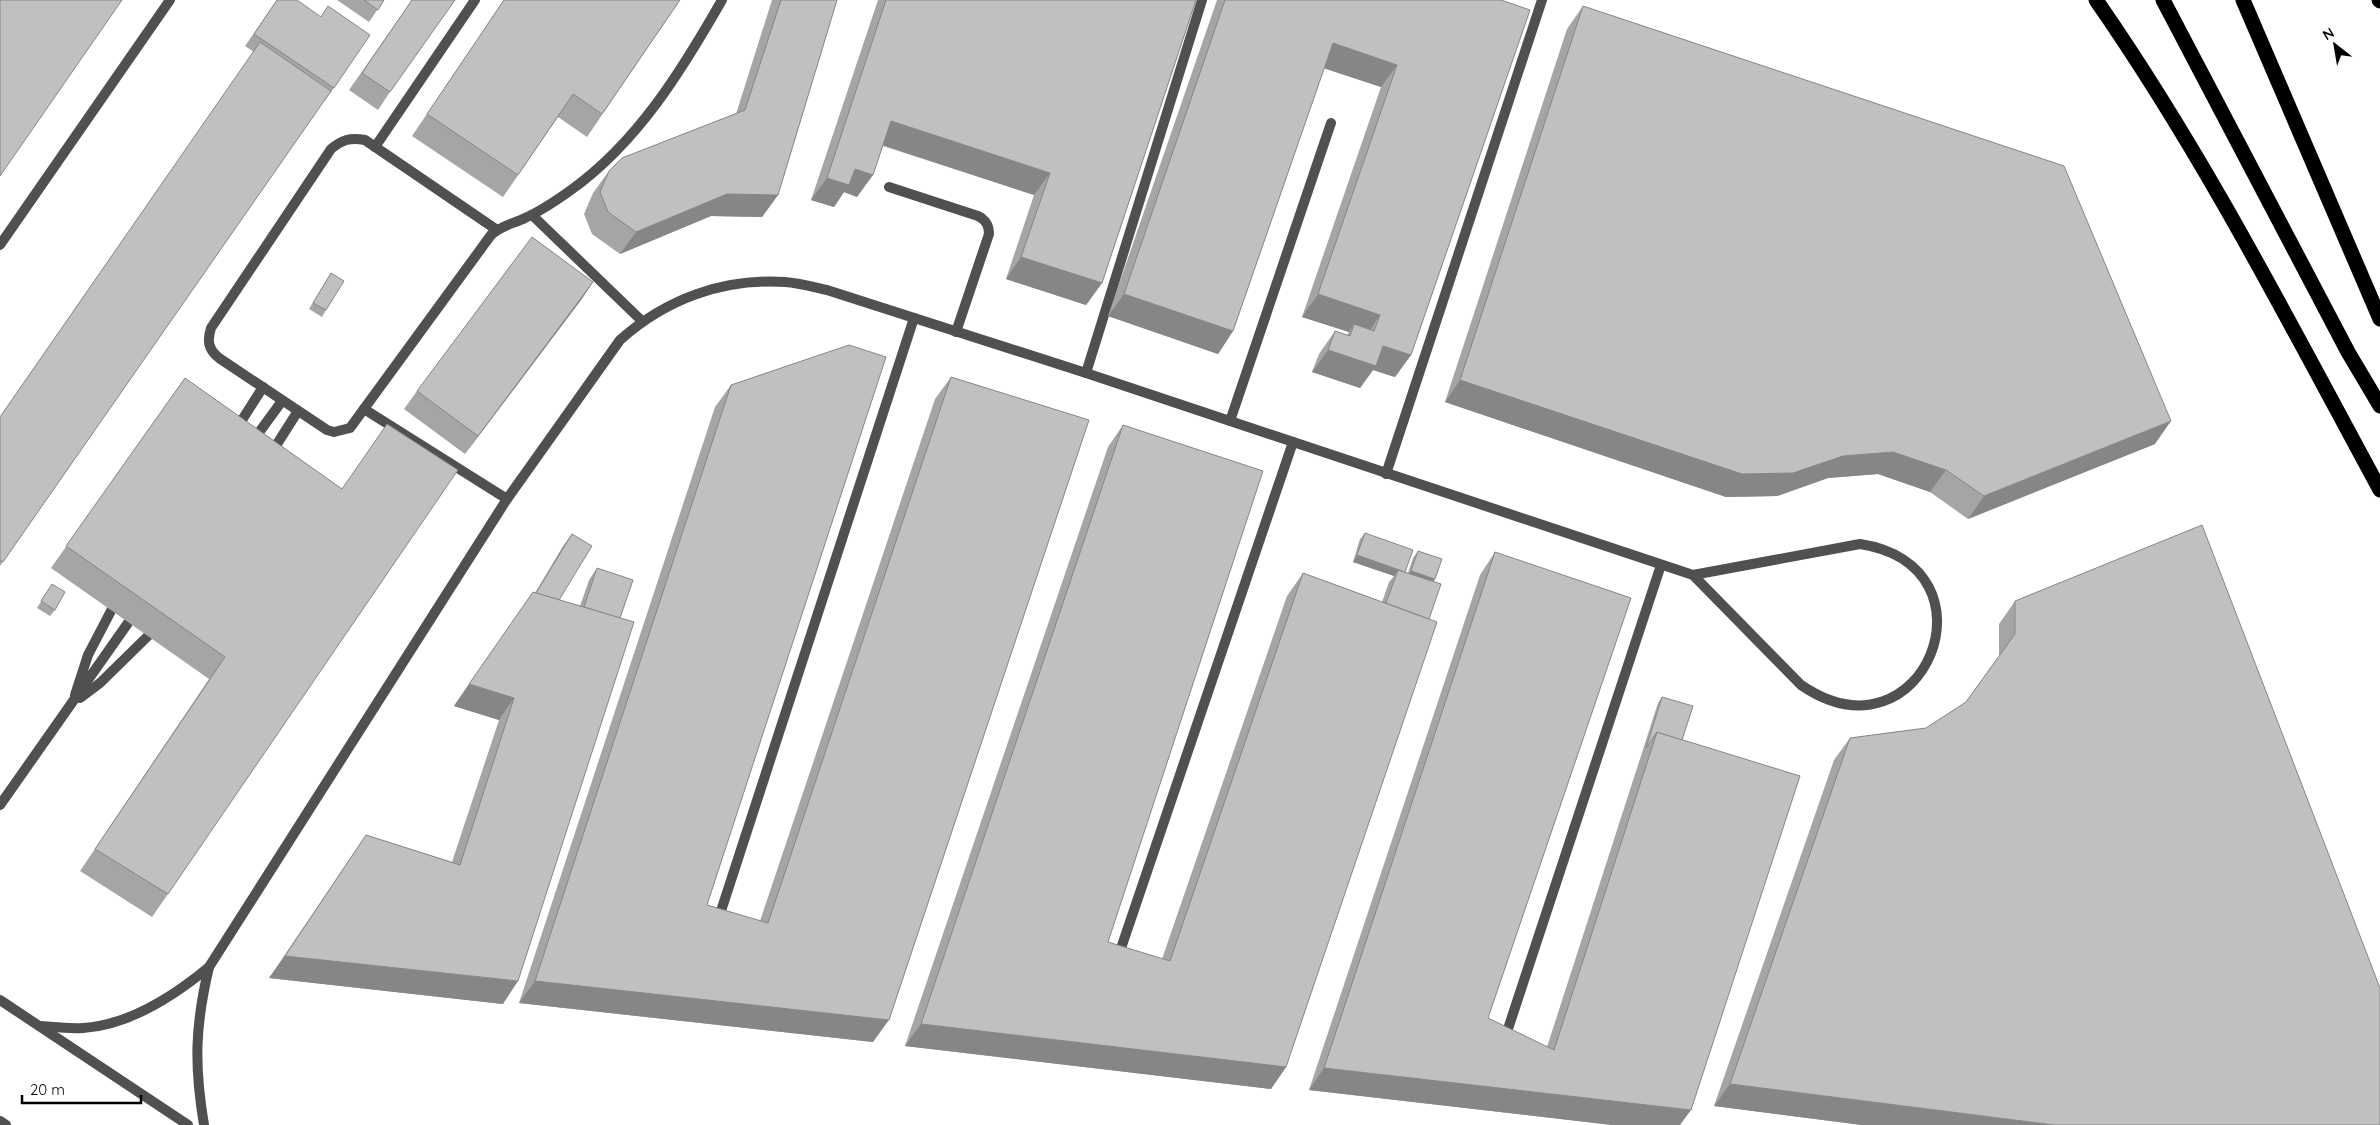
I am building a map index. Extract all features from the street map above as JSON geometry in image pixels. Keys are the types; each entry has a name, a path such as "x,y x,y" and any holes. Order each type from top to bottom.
{"highway":[{"path":"2096,0 2130,49 2212,184 2380,490"},
{"path":"2163,0 2348,352 2380,406"},
{"path":"2243,0 2380,319"}],"street":[{"path":"0,245 170,0"},
{"path":"375,146 474,0"},
{"path":"497,230 365,140 352,138 340,141 331,149 211,328 209,345 213,353 327,430 334,432 350,428 497,230 532,215 579,184 608,160 640,126 669,88 722,0"},
{"path":"1086,374 1202,0"},
{"path":"1386,474 1542,0"},
{"path":"1230,421 1331,123"},
{"path":"889,187 978,216 987,222 989,234 956,332"},
{"path":"532,215 642,321"},
{"path":"40,1026 83,1028 118,1020 151,1007 182,989 209,967 507,499 620,340 642,321 675,302 711,289 748,282 786,282 826,290 1230,421 1694,575 1860,544 1882,548 1906,561 1916,570 1928,586 1935,605 1938,625 1935,645 1927,664 1915,680 1899,693 1880,702 1860,706 1840,704 1819,697 1801,685 1694,575"},
{"path":"722,911 914,318"},
{"path":"228,442 263,387"},
{"path":"244,453 282,401"},
{"path":"364,409 507,499"},
{"path":"263,467 298,411"},
{"path":"1114,969 1293,442"},
{"path":"1502,1045 1661,565"},
{"path":"73,703 88,654 112,609"},
{"path":"0,805 128,622"},
{"path":"73,703 100,683 148,636"},
{"path":"204,1125 196,1068 196,1034 201,1000 209,967"},
{"path":"0,1000 188,1125"},
{"path":"0,1121 6,1125"}],"building":[{"path":"0,0 122,0 0,176"},
{"path":"277,0 297,0 321,17 328,6 370,35 334,88 254,34"},
{"path":"364,0 384,0 378,10"},
{"path":"412,0 455,0 390,92 362,73"},
{"path":"504,0 680,0 602,114 573,94 518,175 427,114"},
{"path":"781,0 837,0 778,195 727,194 636,232 608,212 600,192 609,171 622,158 745,110"},
{"path":"886,0 1196,0 1102,283 1021,257 1050,173 891,121 873,175 855,169 849,185 827,178"},
{"path":"1225,0 1501,0 1530,10 1411,355 1383,346 1376,366 1328,350 1335,331 1350,336 1354,324 1374,331 1380,315 1318,294 1397,65 1333,43 1233,331 1124,294"},
{"path":"1583,6 2064,166 2171,421 1984,496 1946,470 1893,452 1843,456 1793,473 1742,474 1460,380"},
{"path":"260,42 331,91 3,562 0,560 0,417"},
{"path":"532,237 593,282 478,436 417,391"},
{"path":"331,273 344,281 326,310 313,303"},
{"path":"849,345 886,357 707,905 768,923 951,377 1089,420 889,1020 535,981 731,385"},
{"path":"185,378 342,489 387,424 458,470 168,894 95,849 225,657 66,546"},
{"path":"1123,425 1263,471 1108,942 1170,961 1303,573 1437,622 1286,1067 921,1024"},
{"path":"2202,525 2380,988 2380,1125 2054,1125 1730,1084 1850,738 1926,728 1966,702 2015,634 2015,601"},
{"path":"1365,533 1413,550 1405,572 1357,555"},
{"path":"572,534 592,546 559,600 536,593"},
{"path":"1418,551 1442,559 1435,579 1411,571"},
{"path":"1495,552 1631,598 1488,1018 1554,1050 1657,732 1800,776 1691,1110 1324,1068"},
{"path":"597,568 633,580 620,618 584,607"},
{"path":"1398,570 1441,584 1429,619 1386,603"},
{"path":"52,584 65,592 55,610 41,601"},
{"path":"533,592 634,622 518,981 285,956 366,835 460,865 514,698 469,684"},
{"path":"1662,697 1693,706 1682,740 1657,732 1646,748"}]}
